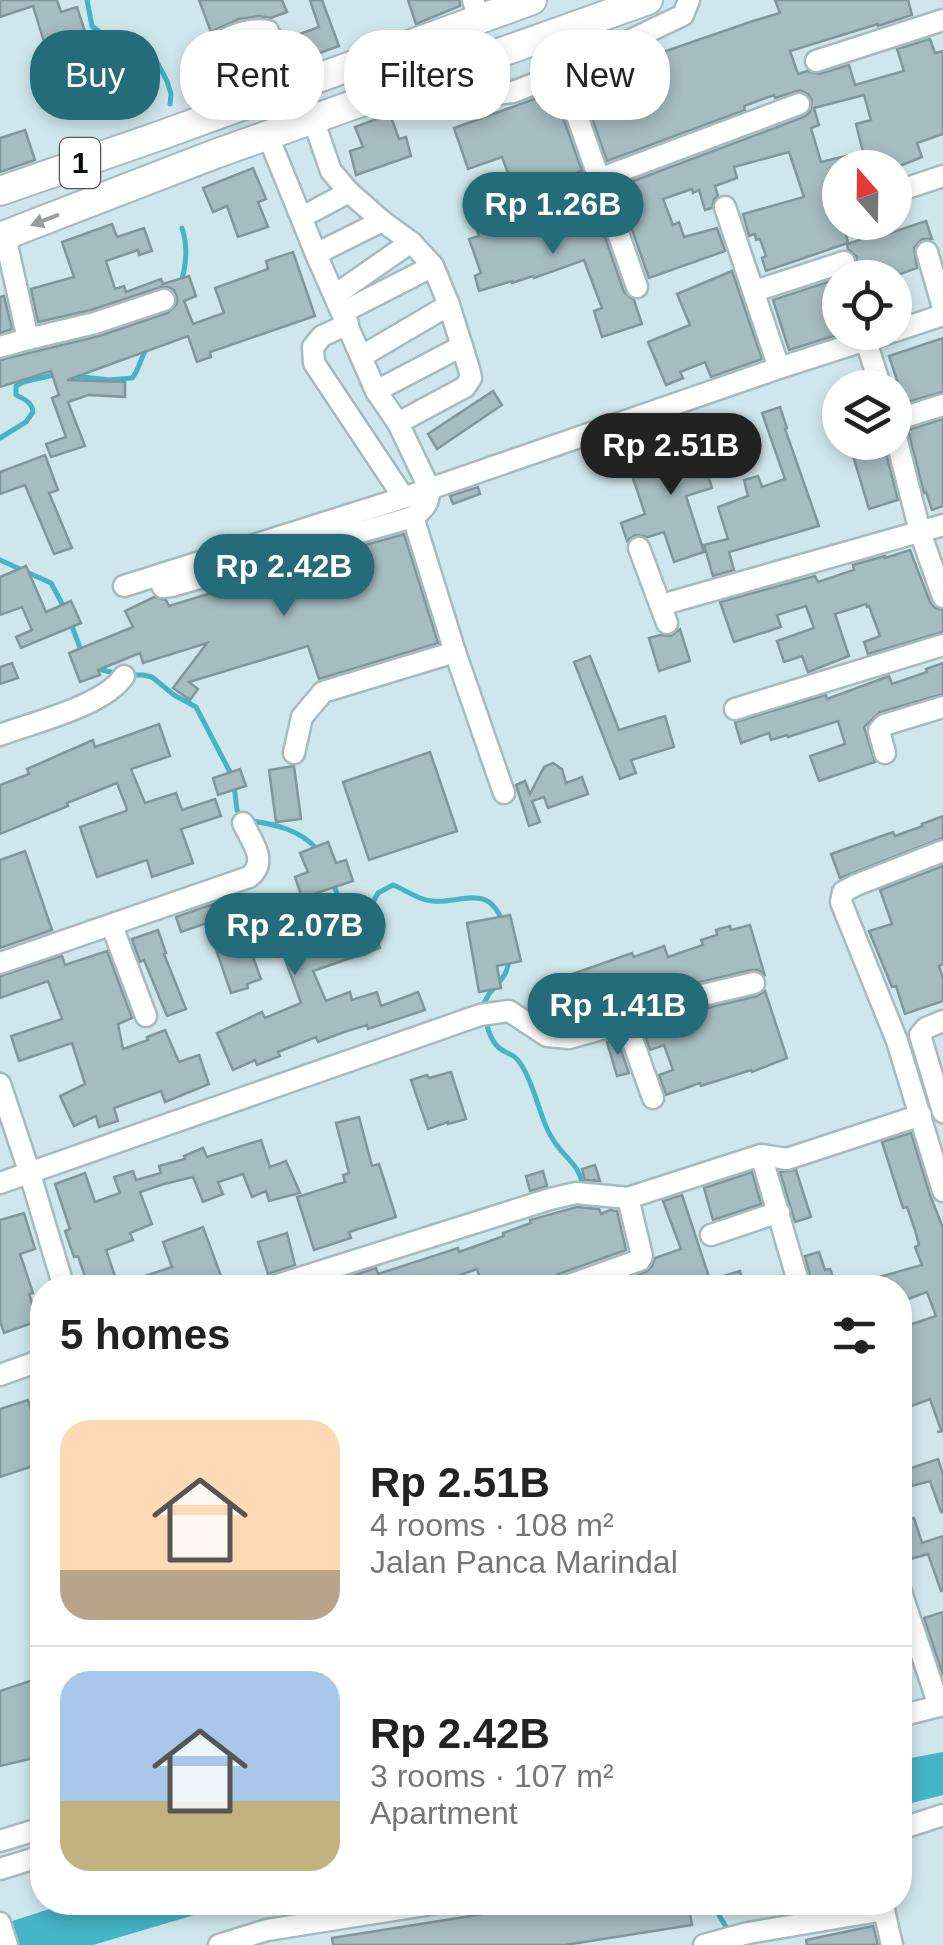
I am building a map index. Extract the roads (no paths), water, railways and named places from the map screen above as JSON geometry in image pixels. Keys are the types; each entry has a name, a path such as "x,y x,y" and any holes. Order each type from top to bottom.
{"highway":[{"name":"1","path":"432,30 476,10 532,0"},
{"name":"1","path":"565,30 648,0"},
{"name":"1","path":"0,191 204,120"},
{"name":"1","path":"2,236 313,120"}],"street":[{"path":"652,30 683,15 689,0"},
{"path":"816,61 943,20"},
{"path":"516,210 799,104"},
{"path":"313,120 332,170 349,192 411,242 433,266 450,304 471,378 465,387 398,423"},
{"path":"577,120 637,287"},
{"path":"268,136 376,390 398,423 429,488"},
{"path":"912,186 943,176"},
{"path":"302,217 349,192"},
{"path":"726,206 778,368"},
{"path":"316,254 382,221"},
{"path":"2,236 28,339"},
{"path":"411,242 342,310 312,347 314,363 408,507 504,793"},
{"path":"912,324 943,311 927,252"},
{"path":"342,310 433,266"},
{"path":"755,291 822,269"},
{"path":"0,346 164,300"},
{"path":"362,356 450,304"},
{"path":"376,390 462,346"},
{"path":"124,586 408,507 429,488 837,350"},
{"path":"912,415 943,405"},
{"path":"902,460 920,532 943,596"},
{"path":"640,548 664,614 943,525"},
{"path":"735,709 943,645"},
{"path":"294,753 302,717 324,692 455,652"},
{"path":"0,734 98,700 124,676"},
{"path":"885,753 880,731 884,725 943,707"},
{"path":"0,963 250,877 258,871 260,859 243,823"},
{"path":"943,851 856,885 843,892 840,902 897,1041 943,1191"},
{"path":"112,926 146,1016"},
{"path":"0,1183 480,1015 509,1012 547,1036 569,1038 626,1022 682,1000 754,984"},
{"path":"943,1020 920,1035 943,1112"},
{"path":"626,1022 653,1098"},
{"path":"0,1084 60,1275"},
{"path":"330,1275 576,1193 621,1197 761,1154 787,1159 921,1114"},
{"path":"761,1154 794,1275"},
{"path":"598,1275 642,1256 621,1197"},
{"path":"710,1235 779,1212"},
{"path":"0,1374 30,1364"},
{"path":"912,1623 941,1706 912,1713"},
{"path":"912,1825 943,1815"},
{"path":"0,1841 30,1832"},
{"path":"0,1869 30,1860"},
{"path":"219,1945 379,1915"},
{"path":"710,1943 840,1915"},
{"path":"885,1915 892,1945"},
{"path":"0,1923 8,1945"}],"water":[{"path":"943,1752 943,1795 912,1803 912,1758"},
{"path":"31,1915 194,1915 93,1945 0,1945 0,1925"}],"waterway":[{"path":"87,0 92,26 153,55 167,81 170,104"},
{"path":"167,317 183,273 186,251 182,228"},
{"path":"74,376 132,378 148,347"},
{"path":"0,438 26,422 33,412 29,403 16,395 16,386 58,374"},
{"path":"0,560 51,583 66,611"},
{"path":"70,621 82,653"},
{"path":"95,668 118,674"},
{"path":"129,675 152,677 196,707 231,774"},
{"path":"234,785 241,817"},
{"path":"251,821 287,829 317,849"},
{"path":"332,881 345,913"},
{"path":"366,915 378,893 393,885 427,900 482,899 497,910 503,923"},
{"path":"483,1008 505,974 509,958"},
{"path":"485,1019 495,1044 522,1066 551,1136 577,1170 583,1190"},
{"path":"719,1915 728,1930"}]}
